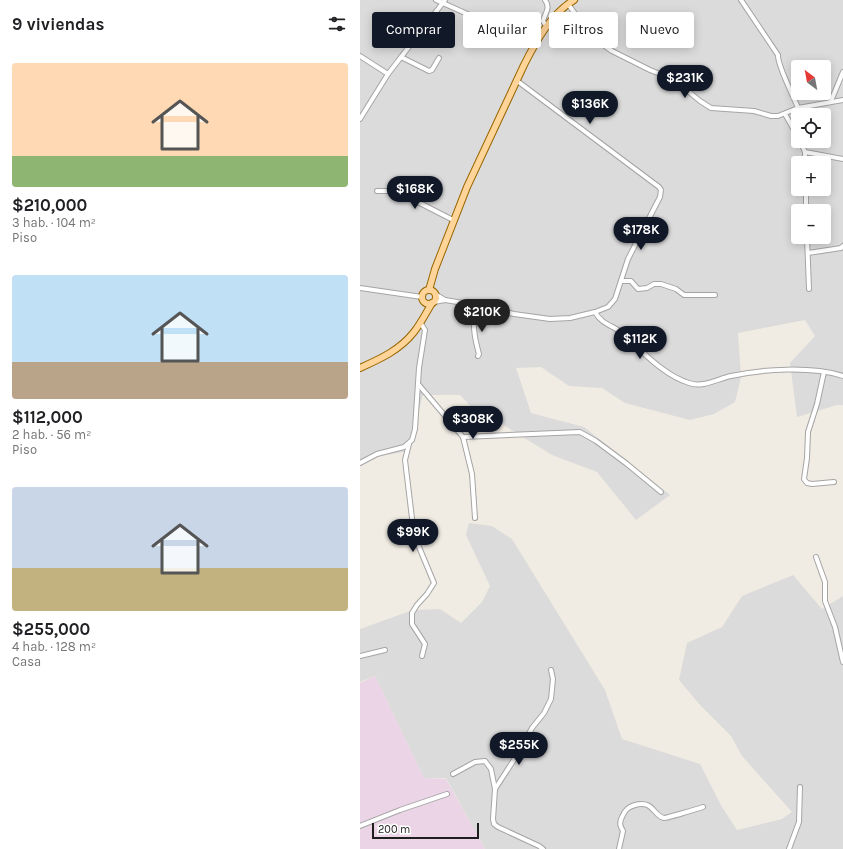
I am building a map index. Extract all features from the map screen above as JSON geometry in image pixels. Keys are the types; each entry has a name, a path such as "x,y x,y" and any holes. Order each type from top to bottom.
{"main road":[{"path":"541,36 551,20 571,2"},
{"path":"421,321 425,292 429,290 434,269 453,220 482,152 533,48"},
{"path":"360,368 382,359 408,339 436,298 435,294 429,290"},
{"path":"423,299 429,304 433,302"}],"street":[{"path":"436,0 465,12"},
{"path":"545,0 548,4 548,8 543,21 547,27"},
{"path":"740,0 778,55 779,63 798,108 843,100"},
{"path":"360,119 388,74 444,2"},
{"path":"571,2 592,37 612,51 670,78 683,86 700,101 711,108 754,111 771,116 785,114 791,111"},
{"path":"360,56 388,74"},
{"path":"401,58 429,71 432,70 439,58"},
{"path":"831,101 843,72"},
{"path":"433,302 445,300 476,305 514,314 550,318 570,318 608,307 615,299 628,259 660,197 661,190 659,186 516,80"},
{"path":"785,114 791,125"},
{"path":"803,148 805,156"},
{"path":"805,152 843,159"},
{"path":"377,191 390,191 410,198 453,220"},
{"path":"807,244 809,289"},
{"path":"808,253 841,248 843,246"},
{"path":"622,281 631,281 638,289 647,288 654,284 660,284 676,289 684,295 715,295"},
{"path":"360,288 423,299"},
{"path":"435,294 445,300"},
{"path":"476,305 473,318 479,354 478,356"},
{"path":"595,312 598,317 624,334 657,364 672,375 691,384 704,384 730,376 770,370 824,372 843,376"},
{"path":"421,321 425,330 418,384 415,429 405,460 414,535 434,583 412,614 412,624 425,644 422,656"},
{"path":"824,372 817,404 808,432 807,458 804,479 807,483 812,484 834,482"},
{"path":"418,384 464,437 472,474 475,518"},
{"path":"464,437 580,432 587,435 661,492"},
{"path":"360,463 377,454 404,447 409,444"},
{"path":"816,557 825,582 825,601 835,627 843,662"},
{"path":"360,656 385,650"},
{"path":"495,789 521,749 532,728 544,713 551,699 553,679 551,670"},
{"path":"453,774 475,762 485,760 492,769 495,789 494,824 543,849"},
{"path":"789,849 800,822 800,787"},
{"path":"360,826 400,810 447,794"},
{"path":"619,849 623,831 620,826 620,821 626,809 629,807 645,804 654,809 660,817 666,818 703,807"}],"shaded area":[{"path":"360,0 843,0 843,405 837,405 797,417 790,363 815,336 805,320 738,333 741,377 735,402 714,414 690,420 625,403 602,388 569,386 541,367 516,368 531,413 584,427 670,495 636,520 597,472 552,455 502,424 475,411 460,395 423,395 414,429 404,452 378,456 360,463"},
{"path":"469,523 492,526 512,539 605,690 622,739 700,764 722,807 737,830 782,819 792,812 742,756 731,736 700,705 679,680 687,643 722,627 742,596 793,575 822,609 843,596 843,849 485,849 446,778 424,778 375,676 360,682 360,629 413,610 440,609 461,623 482,602 490,586 466,535"},
{"path":"375,676 424,778 446,779 485,849 360,849 360,683"}]}
